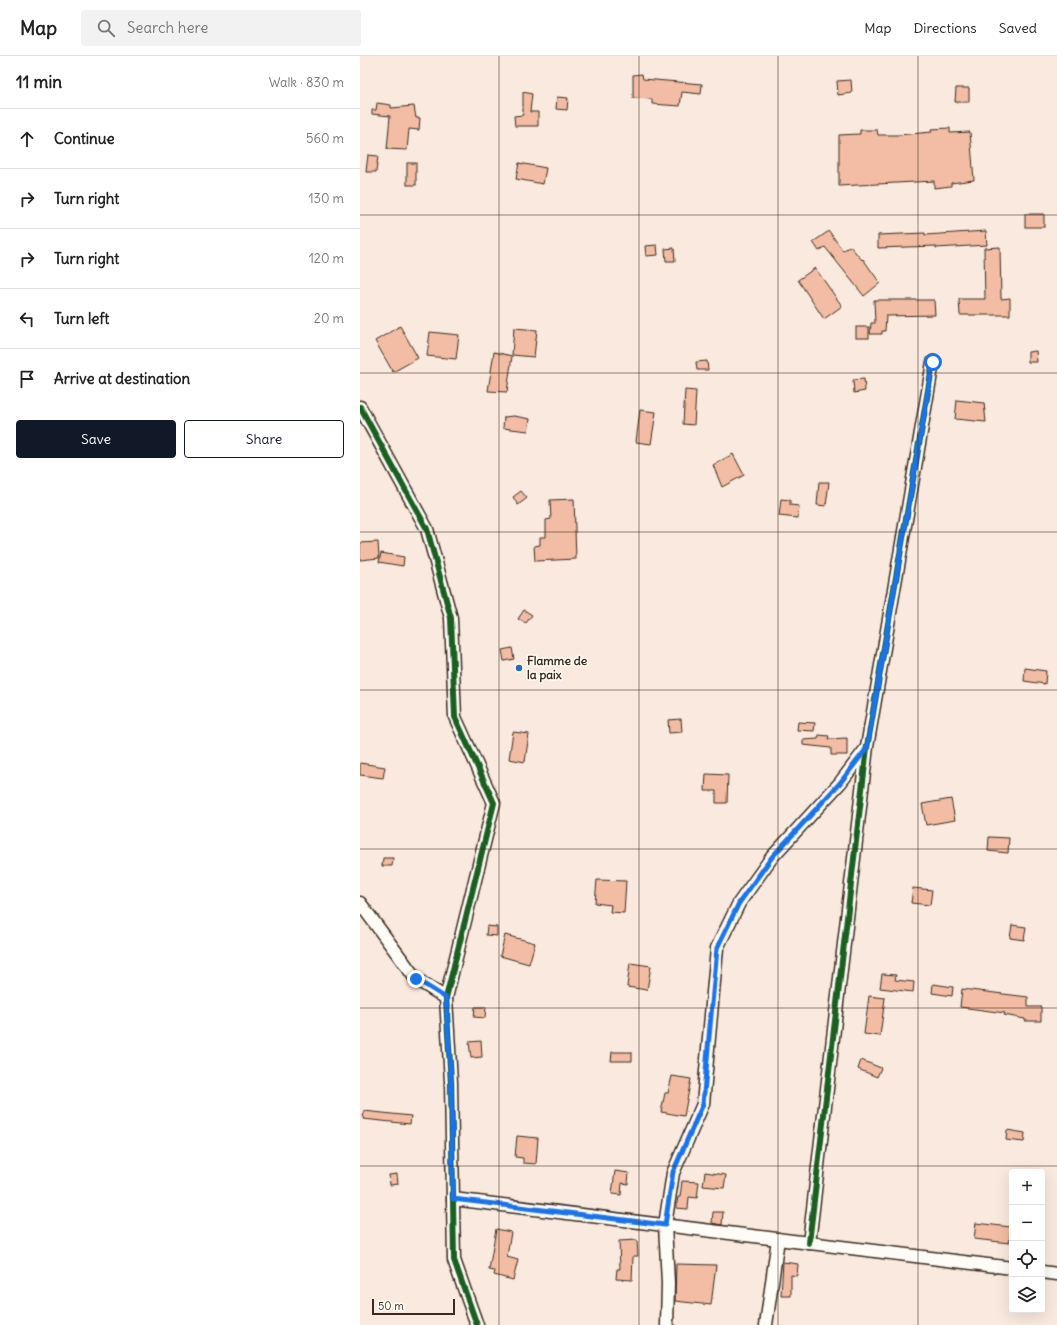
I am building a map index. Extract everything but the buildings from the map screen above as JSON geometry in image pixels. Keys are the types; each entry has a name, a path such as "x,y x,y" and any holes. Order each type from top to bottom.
{"street":[{"path":"808,1243 867,748 933,362"},
{"path":"360,407 427,529 451,618 455,716 494,803 446,998 451,1082 454,1260 478,1325"},
{"path":"667,1325 665,1225 673,1172 703,1104 717,948 739,903 772,857 840,783 867,748"},
{"path":"360,904 416,979 446,998"},
{"path":"453,1199 1009,1268"},
{"path":"766,1325 778,1239"},
{"path":"1045,1272 1057,1274"}],"cycle path":[{"path":"809,1243 867,747 933,362"},
{"path":"360,407 427,529 451,618 455,717 494,803 446,998 451,1082 454,1260 477,1325"}],"place":[{"name":"Flamme de la paix","path":"519,668"}],"route":[{"path":"416,979 446,998 451,1082 453,1199 665,1225 673,1172 703,1104 717,948 739,903 772,857 840,783 867,748 933,362"}]}
